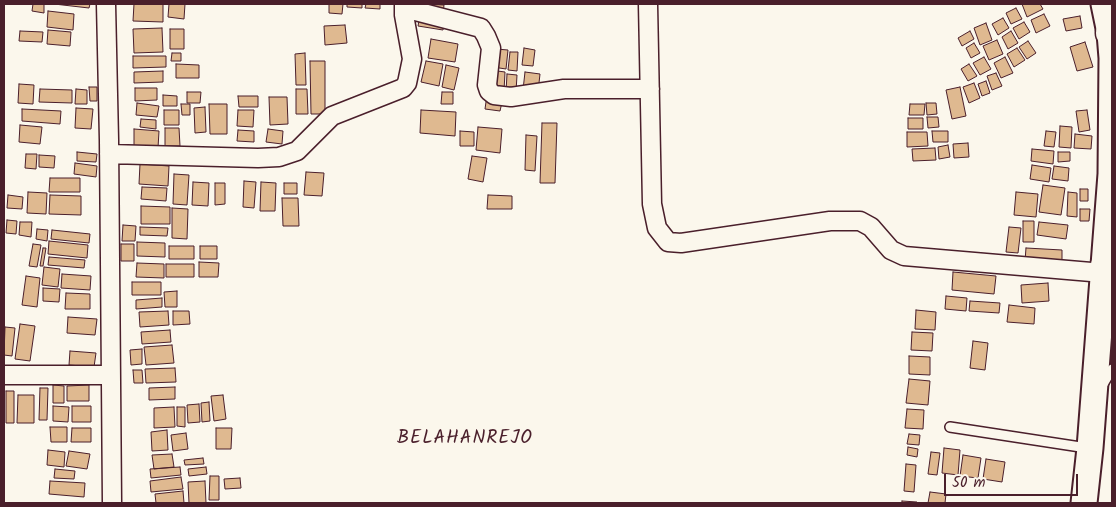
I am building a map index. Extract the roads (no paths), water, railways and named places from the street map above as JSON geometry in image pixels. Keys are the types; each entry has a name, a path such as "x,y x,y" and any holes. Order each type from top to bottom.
{"highway":[{"path":"1103,273 1112,240"}],"main road":[{"path":"1084,503 1111,174 1111,33 1104,4"}],"street":[{"path":"106,4 112,503"},
{"path":"648,4 654,218 657,228 668,242 681,243 830,221 860,221 871,227 891,250 904,256 1103,273"},
{"path":"109,154 258,158 279,157 297,151 332,116 403,88 407,83 412,59 404,6 481,28 491,48 487,85 489,91 494,95 511,97 564,89 650,89"},
{"path":"4,375 110,375"}],"lane":[{"path":"1094,398 1112,369"},
{"path":"950,427 1090,448"}],"district":[{"name":"BELAHANREJO","path":"465,440"}]}
